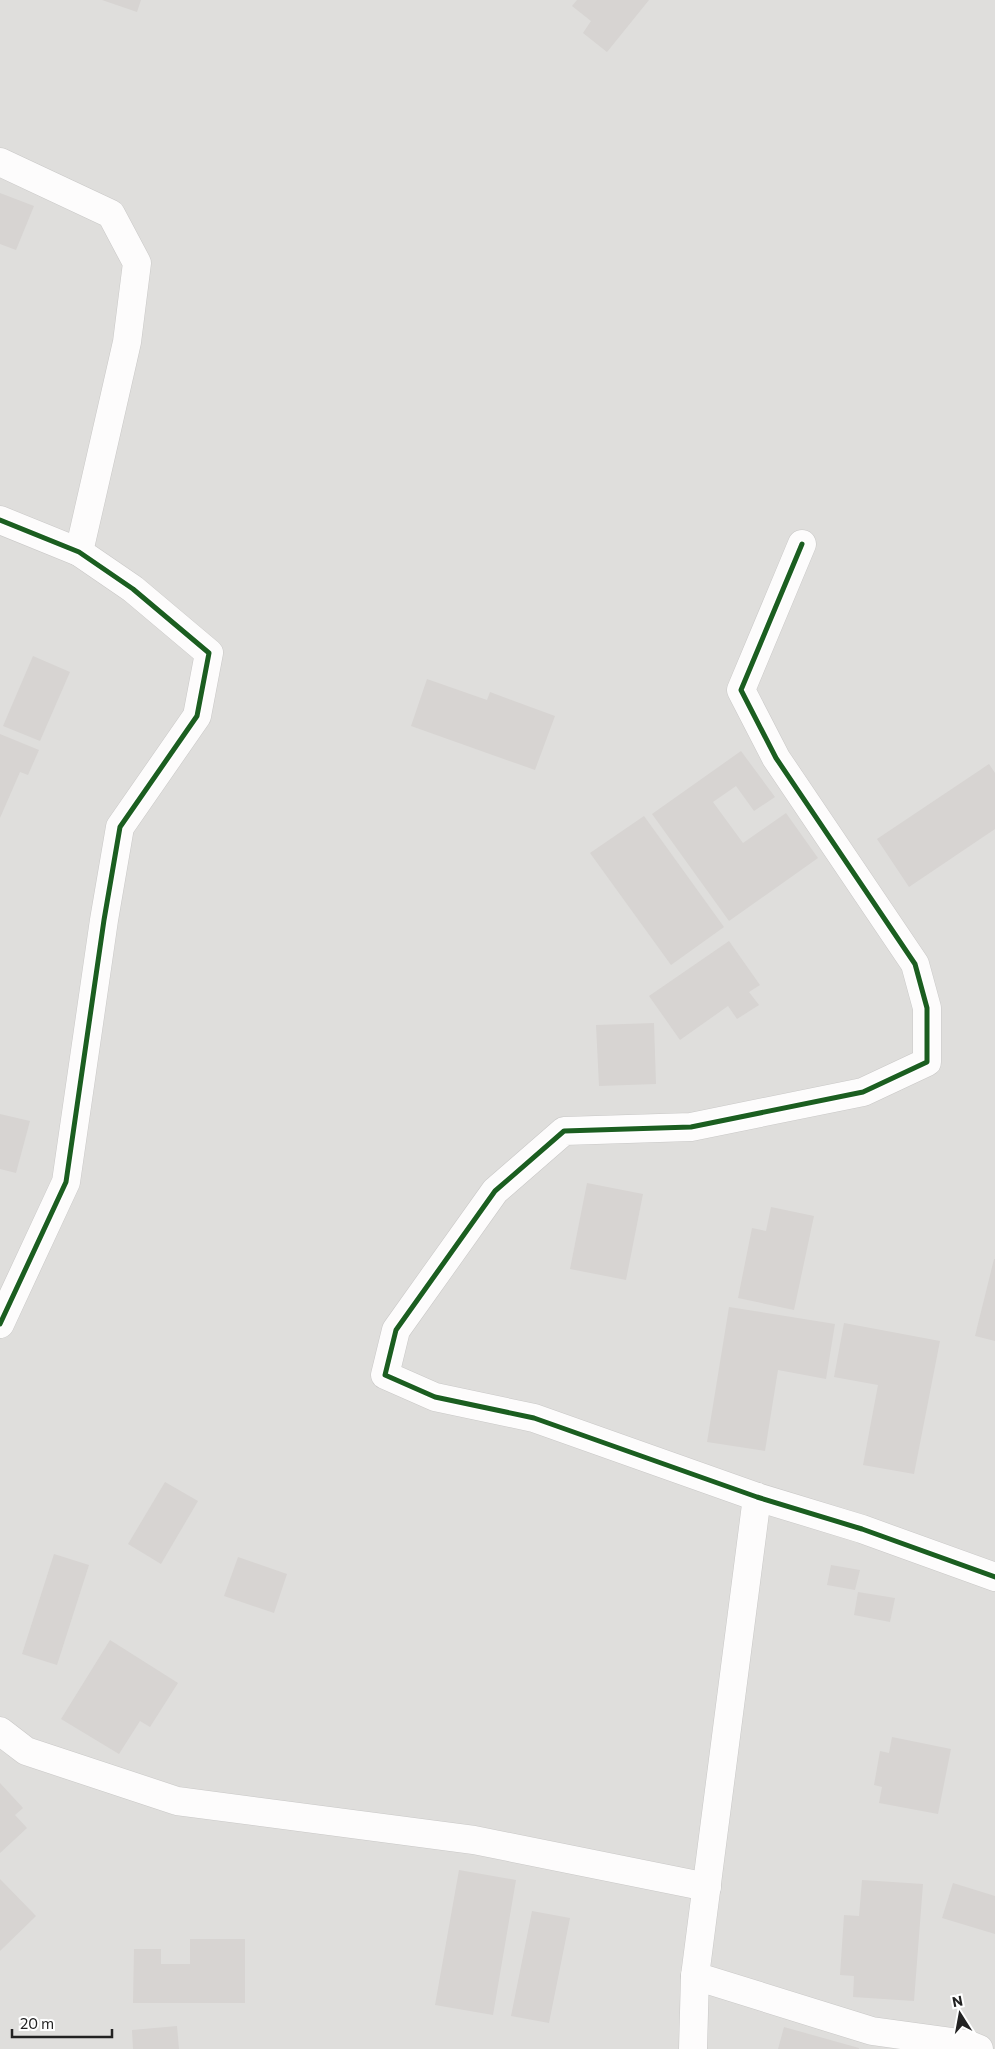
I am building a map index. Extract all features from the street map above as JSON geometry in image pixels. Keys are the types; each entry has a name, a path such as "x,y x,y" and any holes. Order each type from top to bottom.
{"street":[{"path":"0,162 111,214 137,263 127,342 79,552"},
{"path":"0,520 79,552 133,588 209,653 197,716 120,827 104,920 66,1182 0,1324"},
{"path":"802,544 742,690 776,758 915,964 927,1008 927,1062 863,1092 691,1127 564,1131 495,1191 396,1330 384,1375 435,1397 534,1418 757,1497 862,1529 995,1577"},
{"path":"693,2049 695,1976 757,1497"},
{"path":"0,1731 26,1751 177,1801 474,1840 707,1887"},
{"path":"695,1976 872,2031 968,2044 979,2049"}],"shaded area":[{"path":"0,0 995,0 995,2049 0,2049"}],"building":[{"path":"102,0 141,0 137,12"},
{"path":"577,0 649,0 607,52 583,33 591,21 572,6"},
{"path":"0,193 34,206 16,250 0,244"},
{"path":"33,656 70,672 40,741 3,726"},
{"path":"427,679 487,700 490,692 555,716 535,770 411,726"},
{"path":"0,734 39,750 28,775 20,772 0,818"},
{"path":"741,751 775,797 754,811 736,786 713,802 743,843 786,813 818,858 729,921 652,814"},
{"path":"989,764 995,773 995,829 909,887 877,839"},
{"path":"644,816 724,927 671,965 590,853"},
{"path":"729,941 760,985 749,992 759,1005 737,1019 728,1006 680,1040 649,996"},
{"path":"654,1023 656,1084 599,1086 596,1025"},
{"path":"0,1114 30,1121 16,1173 0,1169"},
{"path":"587,1183 643,1194 626,1280 570,1269"},
{"path":"771,1207 814,1216 794,1310 738,1298 752,1228 766,1231"},
{"path":"995,1259 995,1341 975,1336"},
{"path":"729,1307 835,1324 826,1379 778,1370 765,1451 707,1442"},
{"path":"844,1323 940,1341 914,1474 863,1465 878,1385 834,1377"},
{"path":"165,1482 198,1501 161,1564 128,1544"},
{"path":"54,1554 89,1565 57,1665 22,1654"},
{"path":"238,1557 287,1574 274,1613 224,1596"},
{"path":"831,1565 860,1570 855,1590 827,1585"},
{"path":"858,1592 895,1598 890,1622 854,1615"},
{"path":"110,1640 178,1683 150,1727 140,1721 119,1754 61,1719"},
{"path":"892,1737 951,1749 938,1814 879,1803 882,1787 874,1785 880,1751 889,1753"},
{"path":"0,1783 23,1808 15,1815 27,1828 0,1853"},
{"path":"459,1870 516,1880 493,2015 435,2005"},
{"path":"0,1879 36,1916 0,1951"},
{"path":"862,1880 923,1884 914,2001 853,1997 854,1976 840,1975 844,1915 859,1916"},
{"path":"953,1883 995,1896 995,1934 942,1918"},
{"path":"532,1911 570,1918 549,2023 511,2016"},
{"path":"190,1939 245,1939 245,2003 133,2003 134,1949 161,1949 161,1964 190,1964"},
{"path":"177,2026 179,2049 133,2049 132,2030"},
{"path":"784,2027 859,2048 859,2049 778,2049"}],"cycle path":[{"path":"0,520 79,552 133,589 209,653 197,716 120,827 104,920 66,1182 0,1324"},
{"path":"802,544 741,690 776,758 915,964 927,1008 927,1062 863,1092 691,1127 564,1131 495,1191 396,1330 385,1375 435,1397 534,1418 757,1497 862,1529 995,1577"}]}
